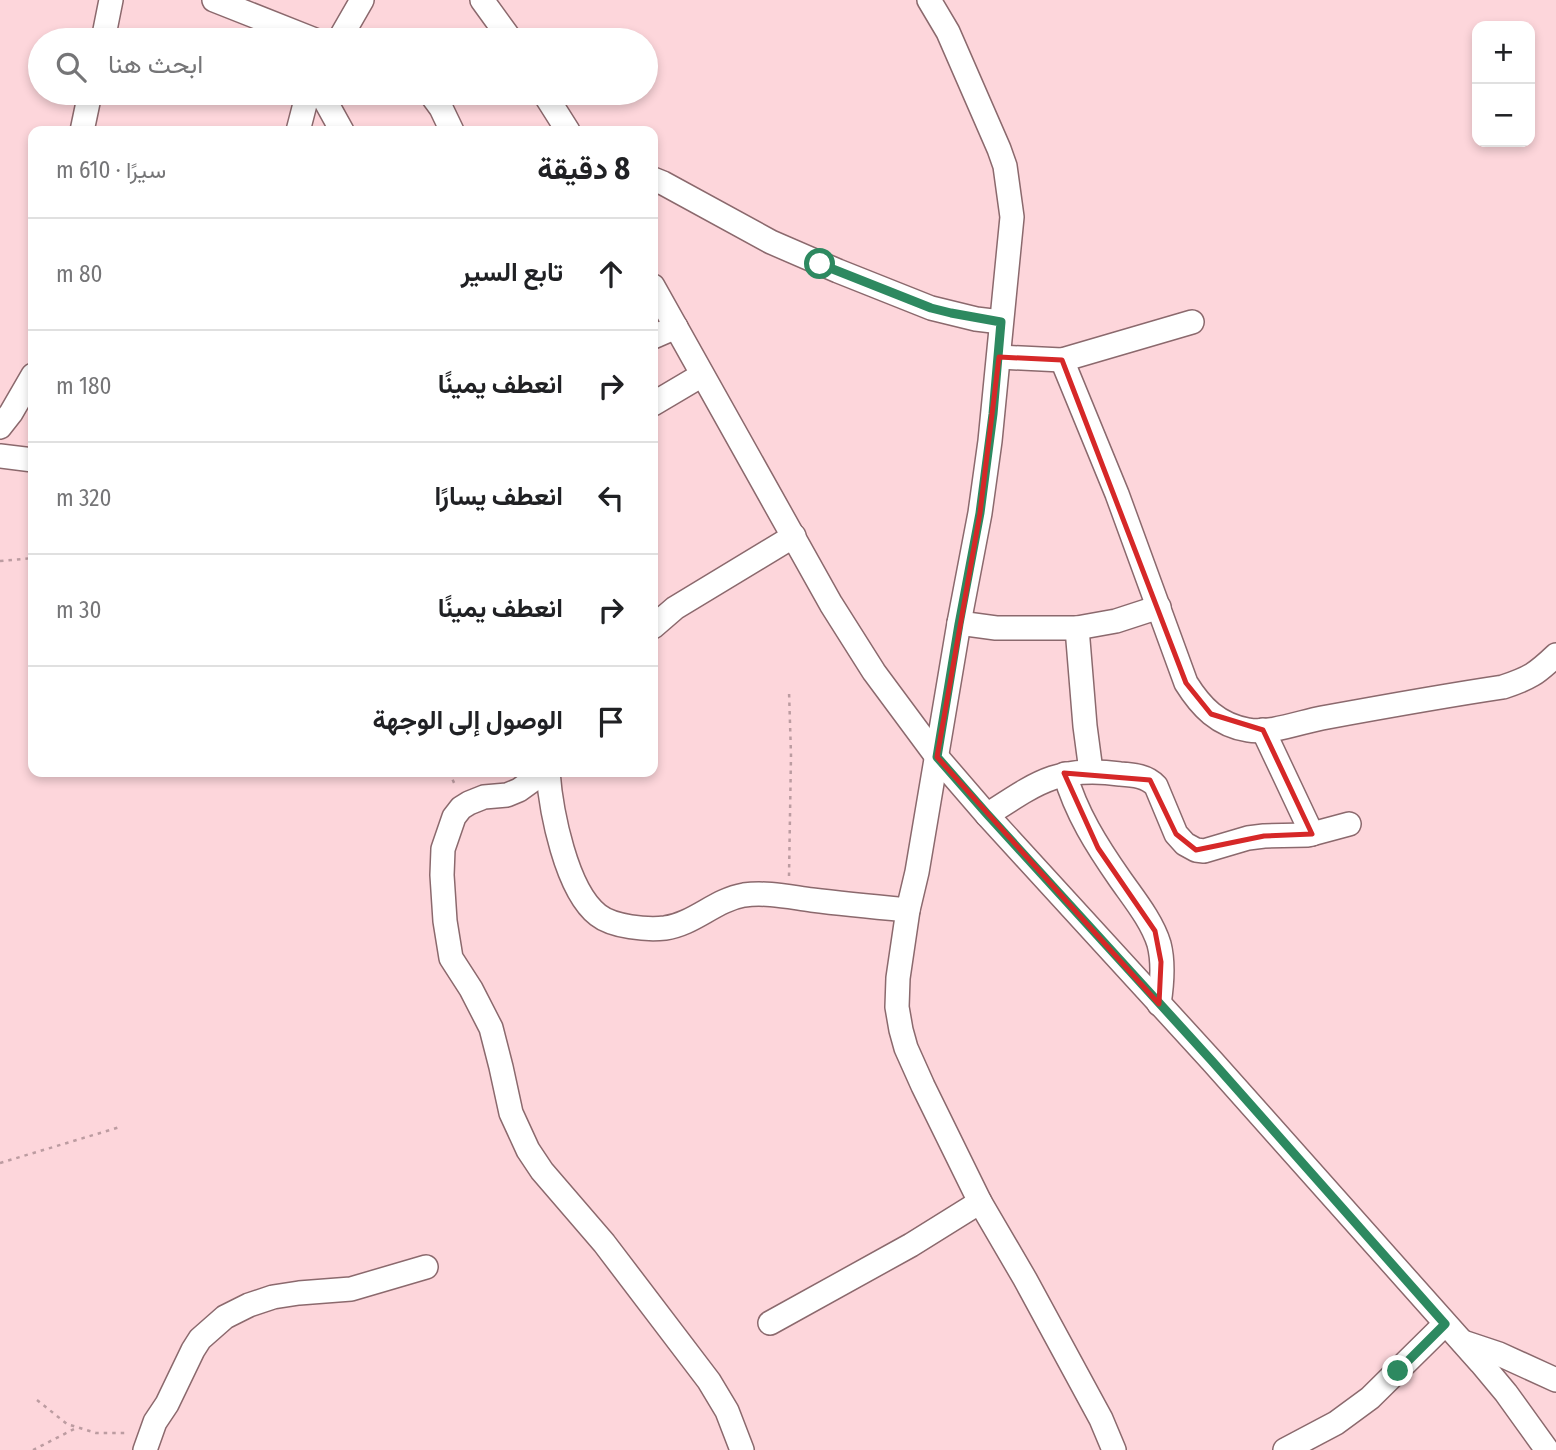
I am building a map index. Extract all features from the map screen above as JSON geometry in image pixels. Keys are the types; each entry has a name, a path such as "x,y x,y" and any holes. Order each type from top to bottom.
{"street":[{"path":"105,28 111,0"},
{"path":"214,0 284,28"},
{"path":"346,28 362,0"},
{"path":"482,0 502,28"},
{"path":"929,0 948,32 990,125 1005,166 1012,217 999,357 980,513 917,872 908,909 898,978 897,1007 906,1048 923,1086 980,1202 1025,1279 1114,1450"},
{"path":"83,126 87,105"},
{"path":"299,126 305,105"},
{"path":"328,105 339,126"},
{"path":"439,105 450,126"},
{"path":"552,105 565,126"},
{"path":"658,182 771,242 838,271 931,308 1001,322"},
{"path":"658,295 831,604 873,672 937,757 1221,1071 1506,1393 1547,1450"},
{"path":"999,357 1062,360 1192,322"},
{"path":"658,335 676,327"},
{"path":"1062,360 1116,494 1186,682 1196,700 1211,715 1249,731 1263,730 1503,687 1530,677 1544,668 1556,655"},
{"path":"658,401 702,375"},
{"path":"0,427 28,383"},
{"path":"0,456 28,459"},
{"path":"658,623 676,608 794,537"},
{"path":"959,624 996,628 1077,628 1116,621 1159,607"},
{"path":"1077,628 1091,771"},
{"path":"1263,730 1312,834"},
{"path":"987,814 1038,783 1065,774 1091,771 1125,774 1150,780 1156,786 1177,834 1185,844 1196,850 1204,851 1248,838 1312,834 1349,824"},
{"path":"1065,774 1074,801 1098,848 1155,931 1160,948 1162,980 1159,1004"},
{"path":"538,777 519,790 469,803 454,817 443,849 442,875 451,958 464,976 491,1028 511,1113 528,1150 542,1171 604,1243 709,1381 727,1411 742,1450"},
{"path":"547,777 573,879 596,913 616,924 665,928 687,921 721,903 757,894 908,909"},
{"path":"770,1323 911,1245 980,1202"},
{"path":"145,1450 153,1428 200,1339 225,1317 248,1305 273,1297 351,1289 426,1267"},
{"path":"1452,1333 1556,1380"},
{"path":"1285,1450 1336,1423 1452,1333"}],"path":[{"path":"0,561 28,558"},
{"path":"789,691 789,897"},
{"path":"0,1163 120,1127"},
{"path":"37,1400 67,1424 96,1433 130,1433 153,1428"},
{"path":"33,1450 78,1427"}],"highlighted area":[{"path":"999,357 1062,360 1186,683 1211,714 1263,730 1312,834 1264,836 1196,850 1176,834 1150,780 1064,773 1098,848 1155,931 1161,962 1159,1004 937,757 980,513"}],"route":[{"path":"820,264 931,308 1001,322 993,414 980,513 937,757 1445,1324 1398,1371"}]}
